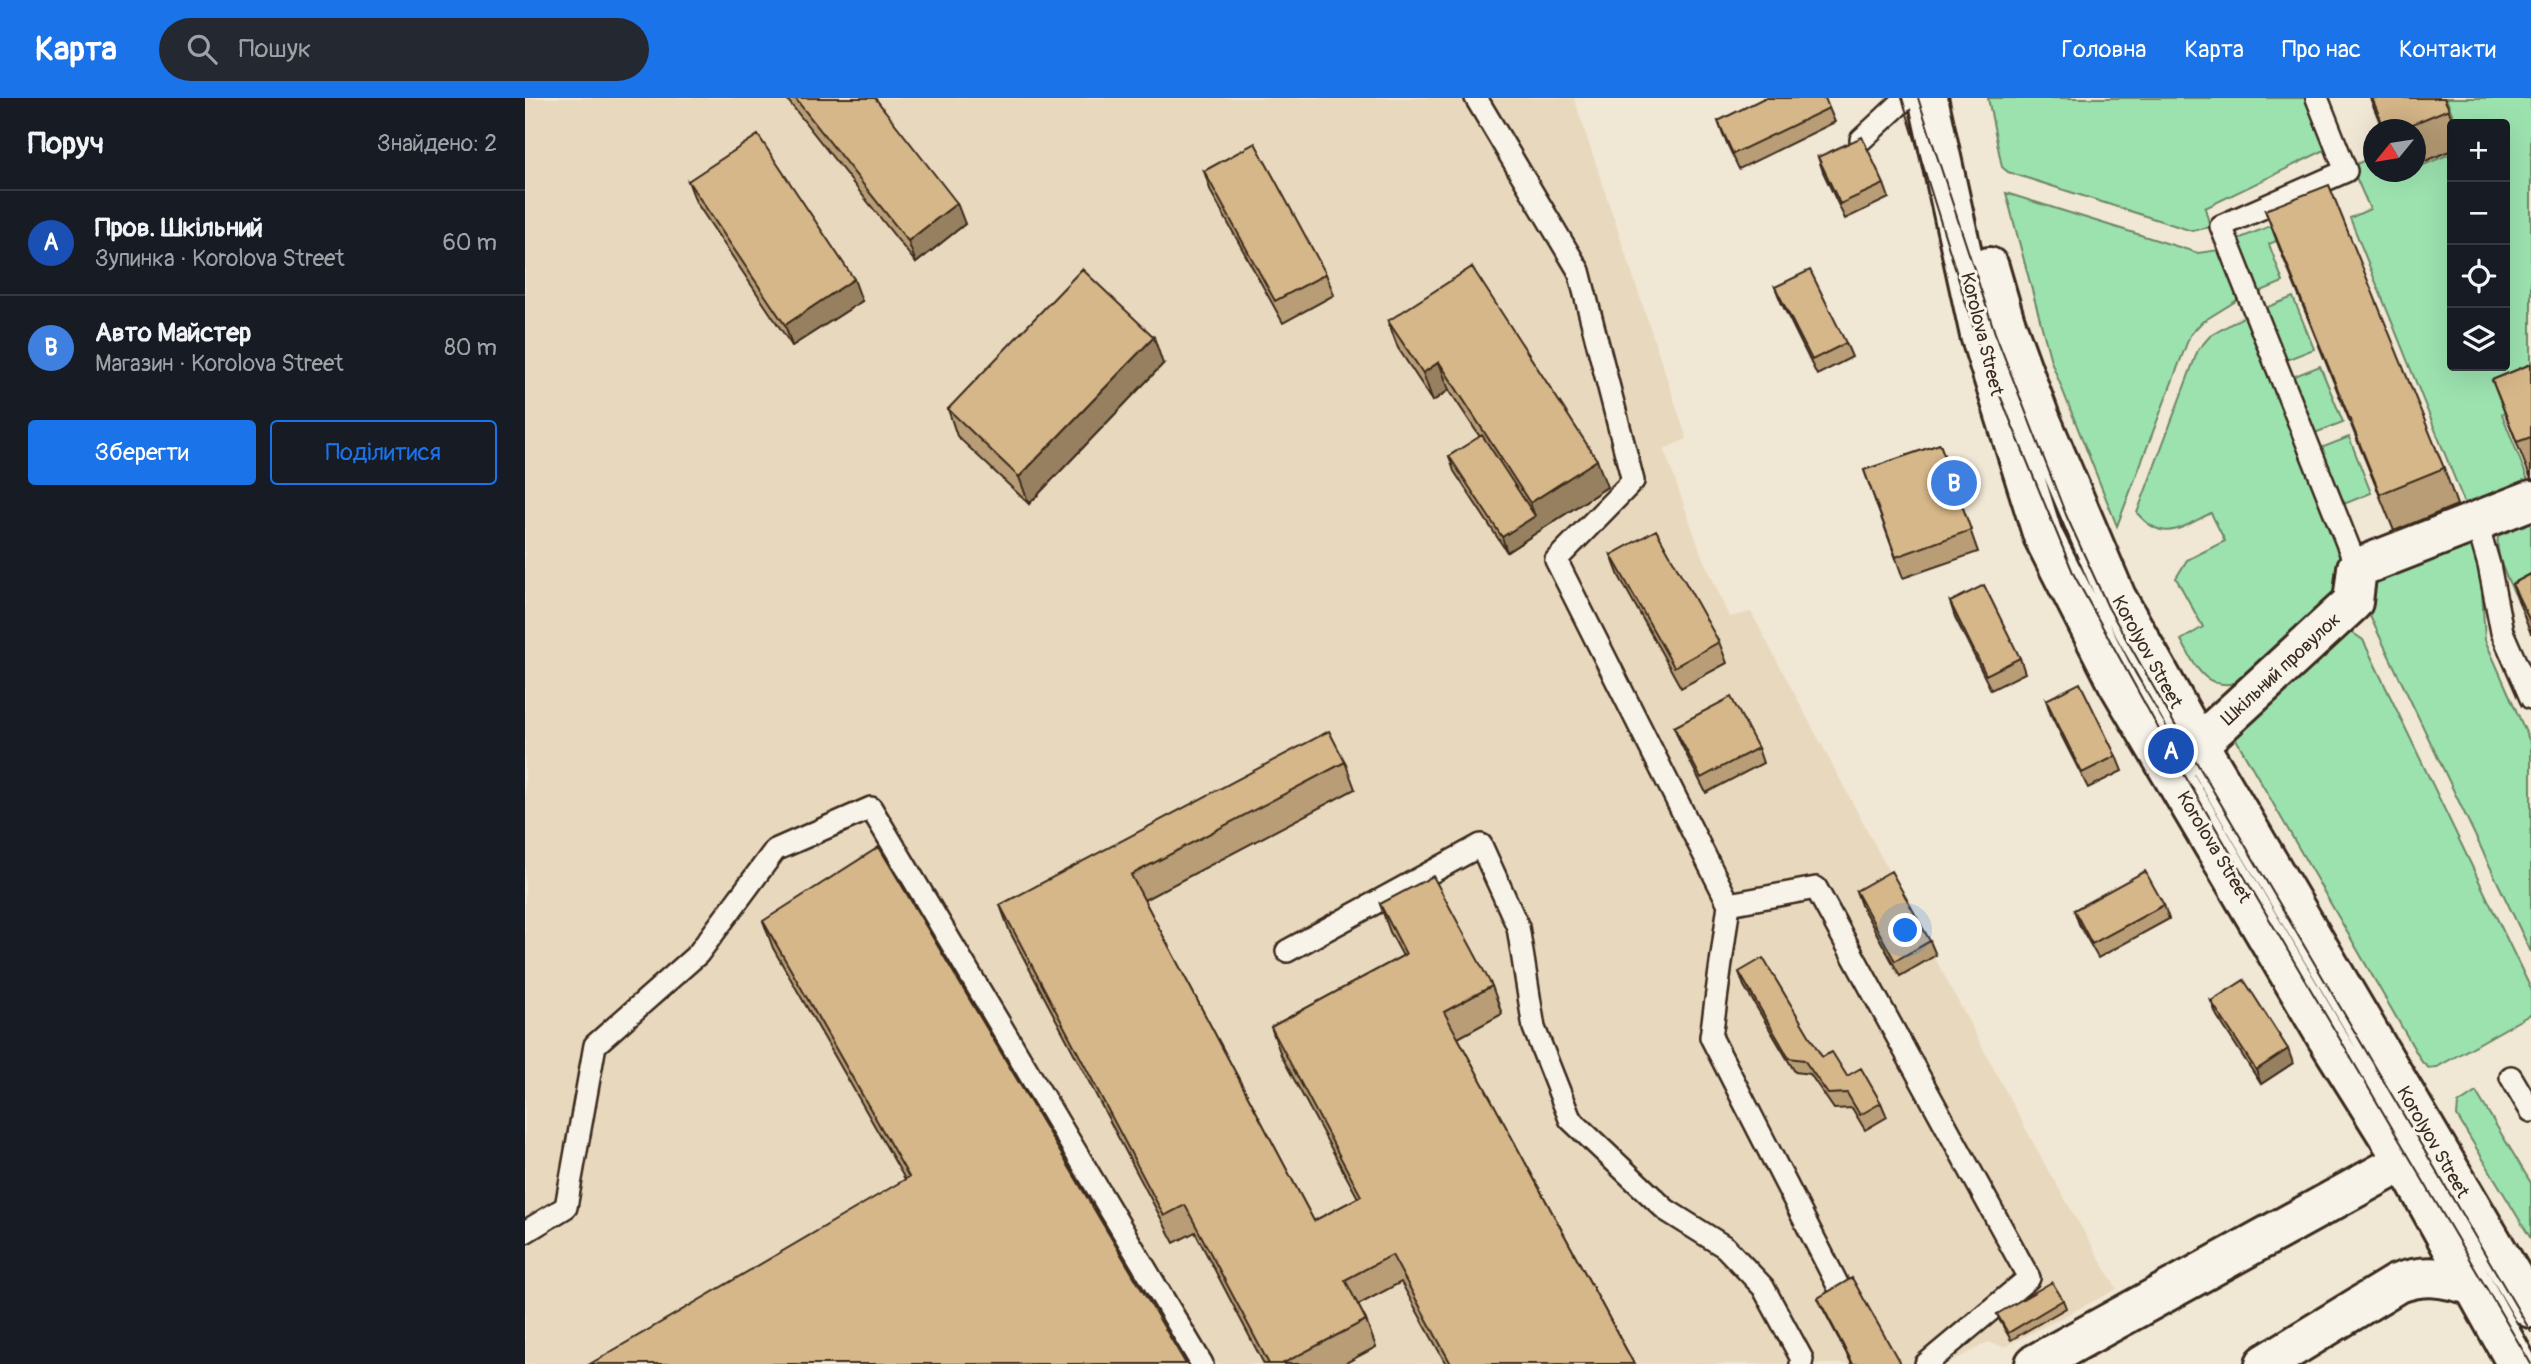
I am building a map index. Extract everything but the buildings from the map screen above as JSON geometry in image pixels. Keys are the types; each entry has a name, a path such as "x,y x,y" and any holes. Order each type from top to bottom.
{"main road":[{"name":"Korolova Street","path":"1928,98 1980,335 2043,536 2084,621 2169,772 2327,1038 2404,1161 2517,1364"},
{"name":"Korolyov Street","path":"1949,98 1997,296 2040,418 2116,597 2199,745 2531,1308"},
{"path":"2357,568 2531,500"},
{"name":"Шкільний провулок","path":"2169,772 2353,601 2357,568"},
{"path":"2035,1364 2404,1161"},
{"path":"2265,1364 2396,1284 2417,1276 2440,1275 2474,1286"},
{"path":"2496,1329 2531,1308"}],"lane":[{"path":"1476,98 1579,271 1633,481 1556,560 1729,904 1711,1037 1860,1328"},
{"path":"1861,140 1906,98"},
{"path":"2317,98 2346,171 2221,226 2357,568"},
{"path":"2476,520 2489,565 2502,632 2531,698"},
{"path":"525,1232 566,1207 595,1045 698,954 775,850 871,808 1202,1364"},
{"path":"1287,951 1481,845 1518,927 1534,1028 1570,1119 1666,1210 1725,1247 1763,1287 1802,1359 1801,1364"},
{"path":"1729,904 1816,888 2029,1278 1926,1364"},
{"path":"2511,1077 2531,1111"}],"shaded area":[{"path":"525,98 1574,98 1687,439 1664,449 1701,553 1729,617 1751,612 2044,1163 2117,1289 2004,1347 1988,1342 1948,1364 525,1364"}],"green space":[{"path":"1988,98 2307,98 2327,149 2205,208 2210,227 2192,231 2008,172 2002,167"},
{"path":"2446,98 2531,98 2531,402 2502,414 2528,480 2465,504 2350,218 2370,209 2351,166 2363,161 2363,182 2426,182 2426,164 2447,155 2447,371 2510,371 2510,119 2454,119"},
{"path":"2006,193 2198,253 2219,250 2239,299 2202,322 2190,335 2117,526 2051,361"},
{"path":"2335,200 2340,214 2269,244 2283,282 2259,292 2238,239"},
{"path":"2293,297 2314,349 2286,360 2265,308"},
{"path":"2245,316 2344,567 2340,589 2241,682 2229,684 2210,680 2203,675 2181,640 2203,627 2176,578 2187,560 2225,541 2211,513 2181,528 2164,531 2147,523 2137,513 2198,350 2210,336"},
{"path":"2320,366 2343,422 2315,433 2292,377"},
{"path":"2349,437 2371,493 2344,504 2321,448"},
{"path":"2531,517 2531,620 2528,621 2506,577 2497,542 2499,531"},
{"path":"2471,539 2480,560 2485,640 2531,744 2531,952 2368,612 2371,584 2381,576"},
{"path":"2350,631 2363,640 2531,989 2531,1014 2437,1067 2429,1068 2422,1062 2233,734"},
{"path":"2476,1092 2531,1183 2531,1239 2457,1116 2458,1104"}],"tram line":[{"path":"1902,98 1978,342 2074,575 2178,764 2531,1364"},
{"path":"1918,98 1995,333 2066,515 2108,607 2531,1332"}],"place":[{"name":"Авто Майстер","path":"1954,483"},
{"name":"Пров. Шкільний","path":"2171,751"}]}
